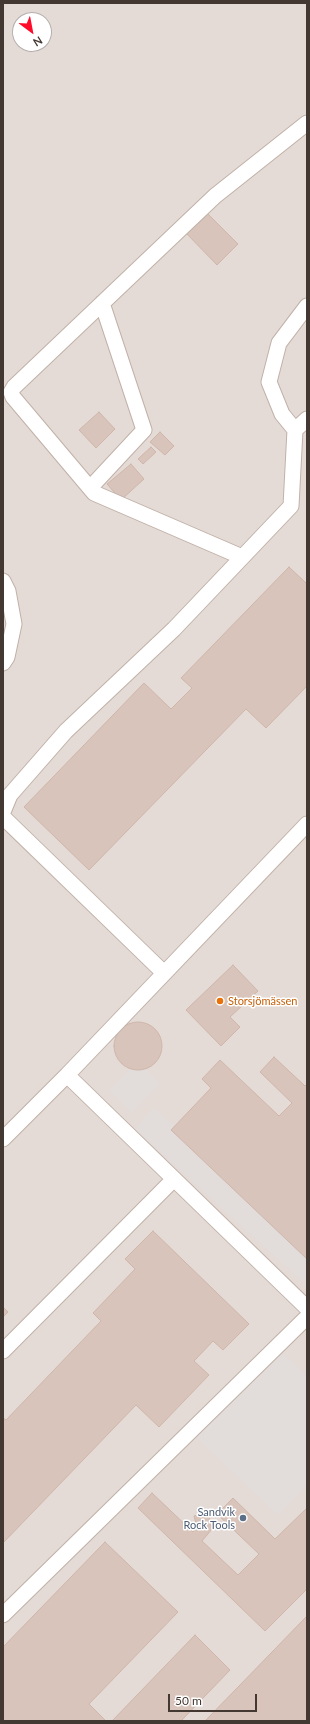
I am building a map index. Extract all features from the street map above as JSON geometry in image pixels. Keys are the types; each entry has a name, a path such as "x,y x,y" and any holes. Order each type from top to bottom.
{"lane":[{"path":"242,557 94,493 13,397 11,392 14,387 215,196 307,123"},
{"path":"90,488 144,430 102,303"},
{"path":"3,812 10,794 66,731 174,629 291,506 295,430 282,414 269,382 279,343 307,306"},
{"path":"295,430 307,420"},
{"path":"3,581 8,591 14,624 7,657 3,663"},
{"path":"3,817 164,973"},
{"path":"3,1139 10,1123 67,1075 307,824"},
{"path":"67,1075 173,1180 307,1308"},
{"path":"3,1351 173,1180"},
{"path":"3,1615 307,1317"}],"shaded area":[{"path":"3,3 307,3 307,1721 3,1721"},
{"path":"138,1062 160,1083 132,1112 109,1090"},
{"path":"154,1108 307,1248 307,1285 135,1129"},
{"path":"281,1352 307,1377 307,1485 278,1515 195,1436"}],"building":[{"path":"206,212 238,244 217,265 185,232"},
{"path":"99,412 115,429 96,448 79,430"},
{"path":"160,432 174,446 165,455 150,442"},
{"path":"151,447 156,452 143,464 138,459"},
{"path":"131,464 144,479 121,500 107,484"},
{"path":"289,567 306,583 307,582 307,686 266,728 246,709 89,870 24,807 144,683 171,709 192,688 181,678"},
{"path":"233,965 258,991 230,1017 240,1027 221,1046 186,1010"},
{"path":"138,1022 147,1024 155,1029 160,1037 162,1046 160,1055 155,1063 147,1068 138,1070 129,1068 121,1063 116,1055 114,1046 116,1037 121,1029 129,1024"},
{"path":"274,1057 305,1086 307,1084 307,1259 171,1130 211,1088 202,1079 220,1060 279,1116 292,1103 260,1072"},
{"path":"153,1231 249,1324 223,1350 213,1341 194,1361 209,1375 159,1427 136,1405 3,1543 3,1418 6,1420 101,1321 93,1313 135,1269 125,1259"},
{"path":"3,1307 8,1312 3,1317"},
{"path":"152,1493 193,1532 197,1527 194,1516 208,1512 212,1529 202,1541 238,1575 259,1554 217,1514 233,1498 275,1539 307,1508 307,1589 265,1631 138,1508"},
{"path":"105,1542 178,1612 89,1704 106,1721 3,1721 3,1647"},
{"path":"307,1616 307,1721 205,1721"},
{"path":"195,1635 230,1670 181,1721 112,1721"}],"place":[{"name":"Storsjömässen","path":"220,1001"},
{"name":"Sandvik Rock Tools","path":"243,1518"}]}
